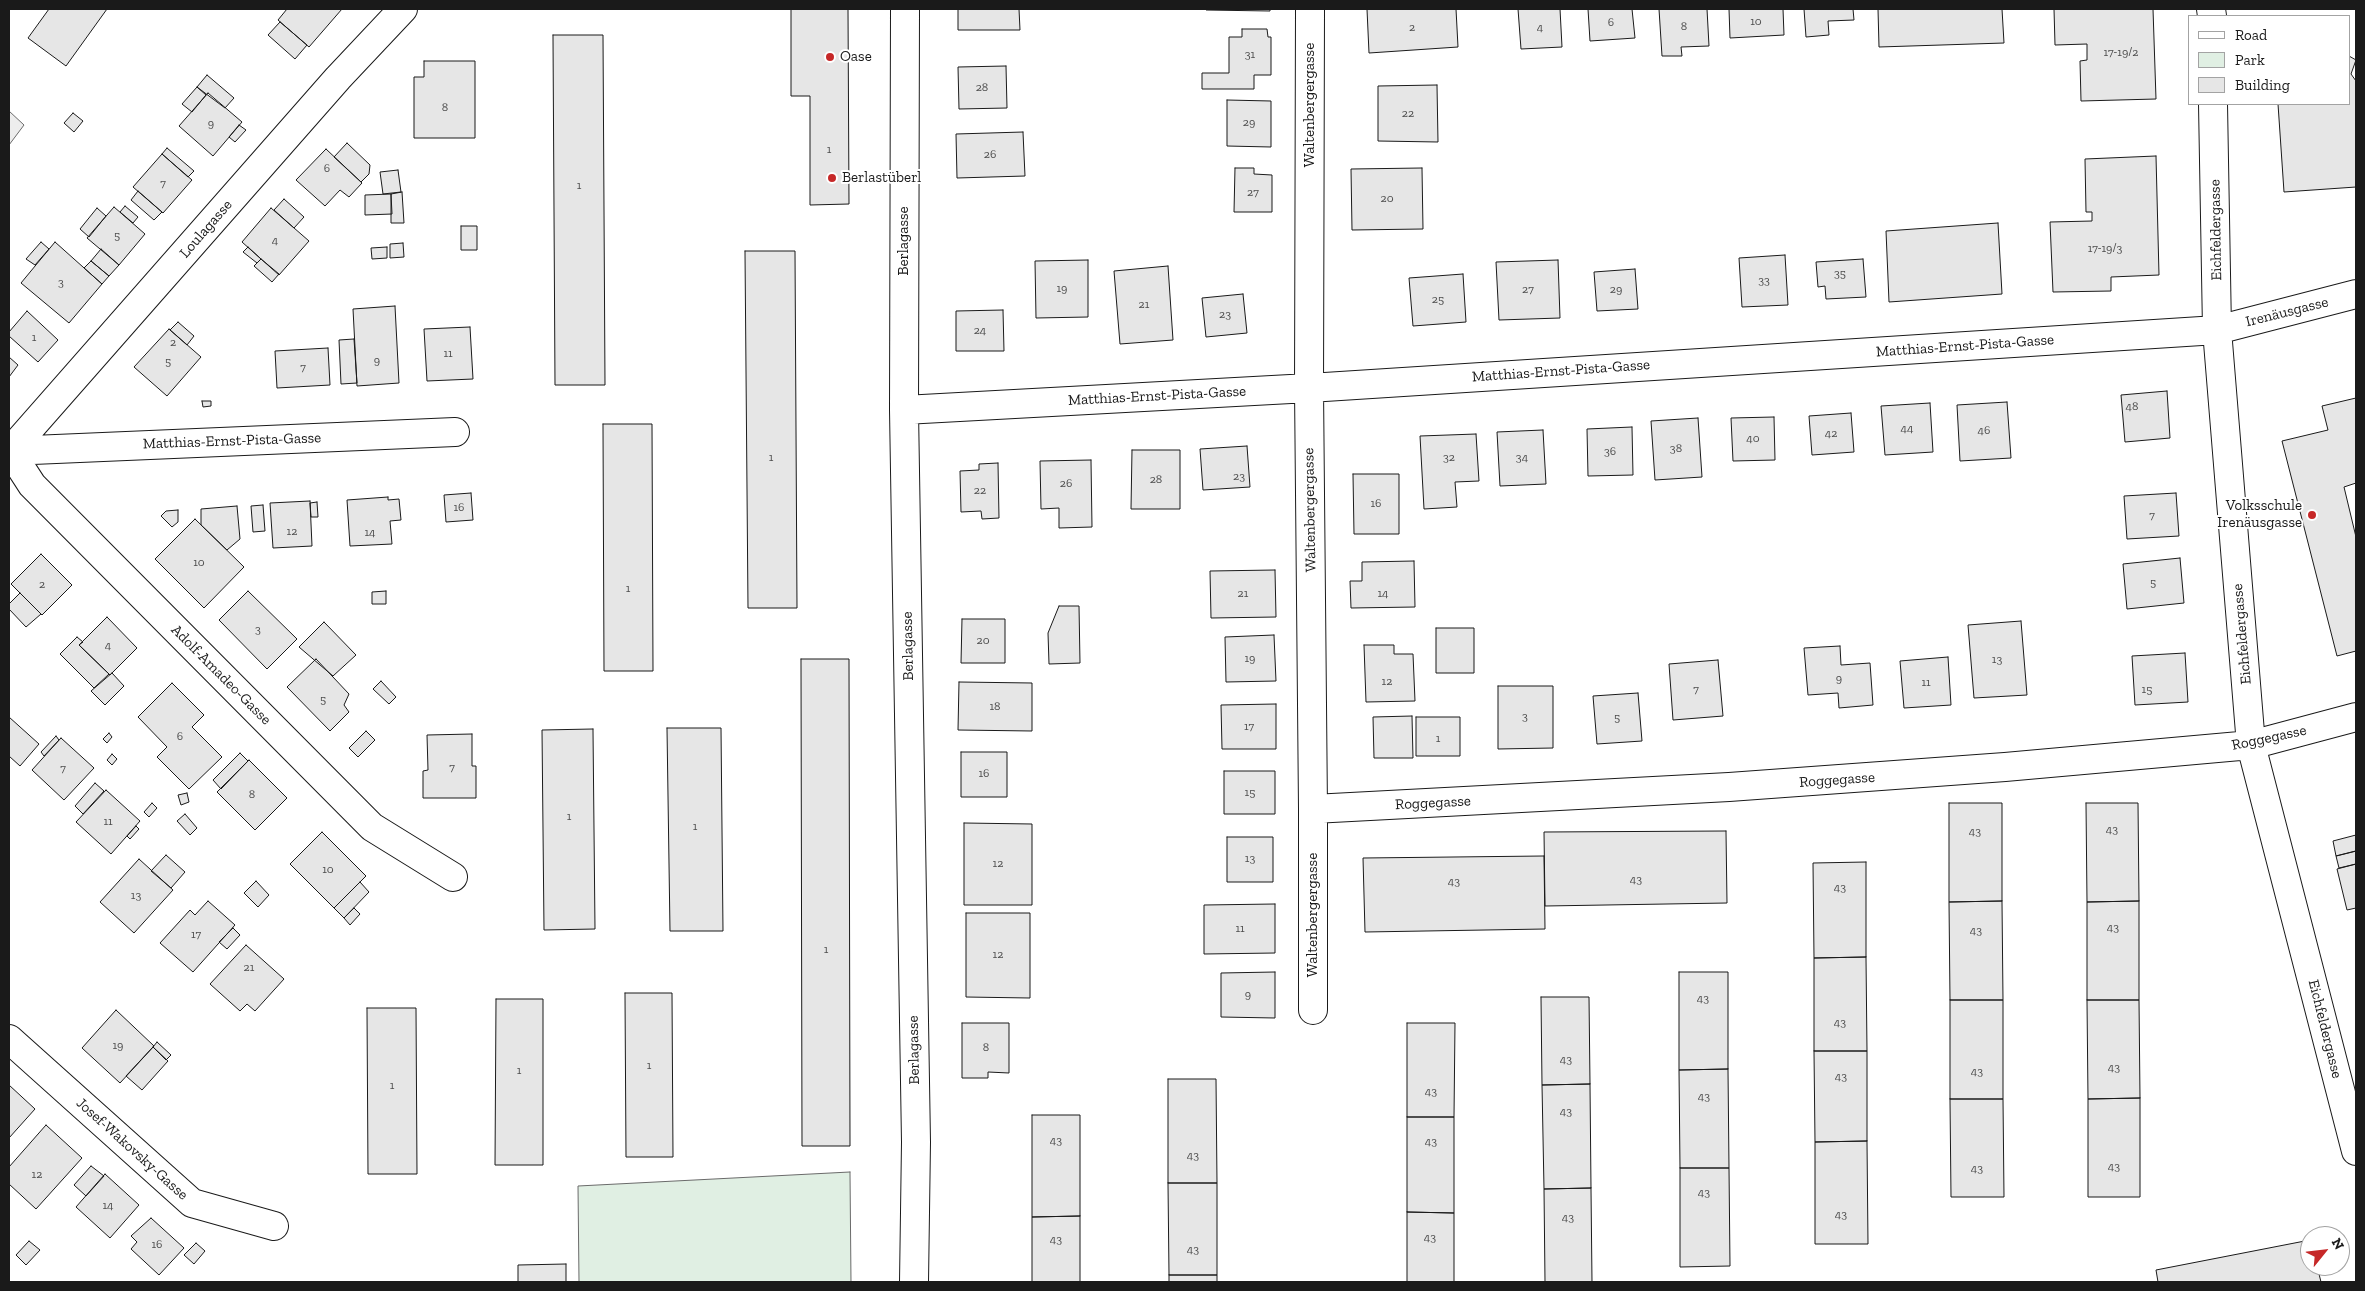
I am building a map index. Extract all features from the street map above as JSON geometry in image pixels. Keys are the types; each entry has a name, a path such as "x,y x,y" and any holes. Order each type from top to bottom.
{"street":[{"name":"Loulagasse","path":"9,451 338,78 403,9"},
{"name":"Berlagasse","path":"905,9 904,410 916,1142 914,1282"},
{"name":"Waltenbergergasse","path":"1310,9 1309,388 1313,1010"},
{"name":"Eichfeldergasse","path":"2213,105 2217,330 2252,745 2356,1151"},
{"name":"Irenäusgasse","path":"2217,330 2356,294"},
{"name":"Matthias-Ernst-Pista-Gasse","path":"904,410 1309,388 2217,330"},
{"name":"Matthias-Ernst-Pista-Gasse","path":"9,451 455,432"},
{"name":"Adolf-Amadeo-Gasse","path":"9,451 32,485 372,827 453,877"},
{"name":"Roggegasse","path":"1313,809 1739,787 1959,771 2252,745 2356,717"},
{"name":"Josef-Wakovsky-Gasse","path":"9,1039 192,1203 274,1226"}],"green space":[{"path":"850,1172 851,1282 579,1282 578,1186"}],"shaded area":[{"path":"9,111 24,125 9,145"}],"building":[{"path":"49,9 107,9 66,66 28,38"},
{"path":"287,9 342,9 309,47 278,20"},
{"path":"791,9 848,9 849,204 810,205 810,96 791,96"},
{"path":"958,9 1019,9 1020,30 958,30"},
{"path":"1270,9 1270,11 1206,10"},
{"path":"1367,9 1456,9 1458,47 1369,53"},
{"path":"1518,9 1560,9 1562,47 1521,49"},
{"path":"1588,9 1632,9 1635,38 1590,41"},
{"path":"1659,9 1707,9 1709,46 1681,47 1682,56 1662,56"},
{"path":"1729,9 1783,9 1784,35 1730,38"},
{"path":"1804,9 1853,9 1854,20 1828,21 1829,35 1806,37"},
{"path":"1878,9 2002,9 2004,43 1879,47"},
{"path":"2054,9 2153,9 2156,99 2081,101 2080,61 2087,60 2087,44 2055,45"},
{"path":"280,22 307,45 295,59 268,35"},
{"path":"1242,29 1267,29 1268,37 1271,37 1271,75 1254,75 1254,89 1202,89 1202,73 1229,73 1229,37 1242,37"},
{"path":"553,35 603,35 605,385 555,385"},
{"path":"2350,57 2356,60 2351,74 2356,81 2356,187 2284,192 2278,105 2350,105"},
{"path":"424,61 475,61 475,138 414,138 414,77 424,77"},
{"path":"1006,66 1007,108 959,109 958,67"},
{"path":"207,75 234,98 225,108 197,87"},
{"path":"1437,85 1438,142 1378,141 1378,86"},
{"path":"197,87 206,95 192,112 182,104"},
{"path":"208,93 242,122 213,156 179,126"},
{"path":"1227,100 1271,101 1271,147 1227,146"},
{"path":"73,113 83,121 74,132 64,123"},
{"path":"239,125 246,130 235,142 229,137"},
{"path":"1023,132 1025,176 957,178 956,134"},
{"path":"347,143 370,165 369,174 361,182 334,157"},
{"path":"167,148 194,171 188,177 162,154"},
{"path":"326,149 362,183 349,197 340,190 325,206 296,180"},
{"path":"162,154 192,180 163,213 133,187"},
{"path":"2156,156 2159,275 2111,277 2111,291 2053,292 2050,222 2092,221 2092,212 2086,212 2085,159"},
{"path":"1235,168 1254,168 1254,174 1272,175 1272,212 1234,212"},
{"path":"1422,168 1423,229 1352,230 1351,169"},
{"path":"398,170 401,192 383,194 380,172"},
{"path":"138,191 162,212 154,220 131,200"},
{"path":"402,192 404,223 391,223 391,194"},
{"path":"391,194 392,214 365,215 365,195"},
{"path":"284,199 304,217 294,228 274,210"},
{"path":"125,206 138,217 133,223 120,212"},
{"path":"114,207 145,234 119,265 87,238"},
{"path":"97,208 106,216 89,237 80,229"},
{"path":"271,208 309,241 279,275 242,242"},
{"path":"1998,223 2002,294 1889,302 1886,231"},
{"path":"461,226 477,226 477,250 461,250"},
{"path":"41,242 49,249 35,265 26,259"},
{"path":"55,242 102,284 69,323 21,283"},
{"path":"403,243 404,257 390,258 390,244"},
{"path":"248,247 261,259 257,263 243,252"},
{"path":"387,247 387,258 372,259 371,248"},
{"path":"101,249 119,265 109,276 91,261"},
{"path":"745,251 795,251 797,608 748,608"},
{"path":"1785,255 1788,305 1742,307 1739,258"},
{"path":"261,259 279,274 272,282 254,266"},
{"path":"1863,259 1866,297 1826,299 1825,286 1818,287 1816,262"},
{"path":"1088,260 1088,317 1036,318 1035,261"},
{"path":"1558,260 1560,318 1499,320 1496,262"},
{"path":"91,261 109,276 102,284 84,268"},
{"path":"1168,266 1173,340 1120,344 1114,271"},
{"path":"1635,269 1638,309 1597,311 1594,272"},
{"path":"1463,274 1466,322 1413,326 1409,278"},
{"path":"1243,294 1247,333 1206,337 1202,298"},
{"path":"395,306 399,383 357,386 353,309"},
{"path":"1003,310 1004,351 956,351 956,311"},
{"path":"27,311 58,340 38,362 9,336 9,332"},
{"path":"178,322 194,336 187,345 170,330"},
{"path":"470,327 473,379 427,381 424,329"},
{"path":"169,329 201,357 167,396 134,367"},
{"path":"354,339 357,383 341,384 339,340"},
{"path":"328,348 330,385 277,388 275,351"},
{"path":"9,357 18,365 9,377"},
{"path":"2167,391 2170,438 2125,442 2121,395"},
{"path":"2356,398 2356,483 2344,487 2356,537 2356,651 2337,656 2282,441 2328,430 2322,406"},
{"path":"202,401 211,401 211,406 203,407"},
{"path":"2007,402 2011,458 1960,461 1957,405"},
{"path":"1930,403 1933,452 1885,455 1881,406"},
{"path":"1851,413 1854,452 1812,455 1809,416"},
{"path":"1774,417 1775,460 1733,461 1731,418"},
{"path":"1698,418 1702,477 1655,480 1651,421"},
{"path":"603,424 652,424 653,671 604,671"},
{"path":"1632,427 1633,475 1588,476 1587,429"},
{"path":"1543,430 1546,484 1500,486 1497,432"},
{"path":"1476,434 1479,481 1455,482 1457,507 1424,509 1420,436"},
{"path":"1247,446 1250,487 1203,490 1200,449"},
{"path":"1132,450 1180,450 1180,509 1131,509"},
{"path":"1091,460 1092,527 1059,528 1059,508 1041,509 1040,461"},
{"path":"998,463 999,518 982,519 981,511 961,512 960,471 979,470 979,464"},
{"path":"1353,474 1399,474 1399,534 1354,534"},
{"path":"471,493 473,520 446,522 444,495"},
{"path":"2176,493 2179,536 2127,539 2124,496"},
{"path":"388,497 388,500 399,499 401,520 390,521 392,544 350,546 347,500"},
{"path":"310,501 312,546 273,548 270,503"},
{"path":"317,502 318,517 311,517 310,503"},
{"path":"263,505 265,531 253,532 251,506"},
{"path":"237,506 240,539 227,550 201,525 201,509"},
{"path":"178,510 178,522 172,527 161,516 166,511"},
{"path":"195,519 244,567 204,608 155,559"},
{"path":"41,554 72,585 42,615 11,584"},
{"path":"2180,558 2184,603 2127,609 2123,564"},
{"path":"1414,561 1415,607 1351,608 1350,581 1362,581 1362,562"},
{"path":"1275,570 1276,617 1211,618 1210,571"},
{"path":"248,591 297,639 267,669 219,620"},
{"path":"386,591 386,604 372,604 372,592"},
{"path":"20,593 41,614 26,627 9,609 9,604"},
{"path":"1059,606 1079,606 1080,663 1049,664 1048,633"},
{"path":"107,617 137,648 110,675 79,645"},
{"path":"962,619 1005,619 1005,663 961,663"},
{"path":"2021,621 2027,695 1974,698 1968,625"},
{"path":"324,622 356,655 333,676 299,647"},
{"path":"1436,628 1474,628 1474,673 1436,673"},
{"path":"1274,635 1276,681 1226,682 1225,637"},
{"path":"77,637 83,642 79,645 109,674 94,688 60,654"},
{"path":"1364,645 1394,645 1394,654 1413,654 1415,701 1366,702"},
{"path":"1840,646 1841,665 1870,663 1873,705 1839,708 1838,693 1808,695 1804,648"},
{"path":"2185,653 2188,702 2135,705 2132,656"},
{"path":"1948,657 1951,705 1904,708 1900,661"},
{"path":"316,659 349,694 344,705 349,712 330,731 287,687"},
{"path":"801,659 849,659 850,1146 802,1146"},
{"path":"1718,660 1723,716 1673,720 1669,664"},
{"path":"112,673 124,686 105,705 91,691"},
{"path":"381,681 396,697 389,704 373,689"},
{"path":"959,682 1032,683 1032,731 958,730"},
{"path":"172,683 204,715 192,727 222,757 189,789 157,757 167,747 138,717"},
{"path":"1498,686 1553,686 1553,748 1498,749"},
{"path":"1638,693 1642,741 1597,744 1593,696"},
{"path":"1276,704 1276,749 1222,749 1221,705"},
{"path":"1412,716 1413,758 1374,758 1373,717"},
{"path":"9,717 39,744 20,766 9,756"},
{"path":"1416,717 1460,717 1460,756 1416,756"},
{"path":"667,728 721,728 723,931 670,931"},
{"path":"593,729 595,929 544,930 542,730"},
{"path":"366,731 375,740 358,757 349,748"},
{"path":"109,733 112,737 107,743 103,739"},
{"path":"472,734 472,766 476,766 476,798 423,798 423,771 428,770 427,735"},
{"path":"56,736 59,740 44,756 41,752"},
{"path":"61,738 94,768 64,800 32,770"},
{"path":"961,752 1007,752 1007,797 961,797"},
{"path":"240,753 248,761 221,789 213,780"},
{"path":"112,754 117,759 112,765 107,760"},
{"path":"249,760 287,798 255,830 217,792"},
{"path":"1224,771 1275,771 1275,814 1224,814"},
{"path":"95,783 104,791 83,814 75,806"},
{"path":"106,790 140,821 111,854 76,822"},
{"path":"187,793 189,802 181,805 178,795"},
{"path":"152,803 157,808 149,817 144,812"},
{"path":"1949,803 2002,803 2002,901 1949,902"},
{"path":"2086,803 2138,803 2139,901 2087,902"},
{"path":"185,814 197,828 190,835 177,821"},
{"path":"964,823 1032,824 1032,905 964,905"},
{"path":"136,826 139,829 130,839 127,836"},
{"path":"1726,831 1727,903 1545,906 1544,832"},
{"path":"322,832 366,876 334,908 290,864"},
{"path":"2356,835 2356,851 2336,856 2333,841"},
{"path":"1227,837 1273,837 1273,882 1227,882"},
{"path":"2356,851 2356,864 2339,868 2336,856"},
{"path":"166,855 185,872 171,888 151,871"},
{"path":"1544,856 1545,929 1365,932 1363,858"},
{"path":"139,859 173,890 134,933 100,902"},
{"path":"1866,862 1866,957 1814,958 1813,863"},
{"path":"2356,864 2356,908 2347,910 2337,869"},
{"path":"256,881 269,895 258,907 244,893"},
{"path":"360,882 369,892 344,918 334,908"},
{"path":"208,901 235,925 193,972 160,943 190,910 195,915"},
{"path":"2002,901 2003,1000 1950,1000 1949,902"},
{"path":"2139,901 2139,1000 2087,1000 2087,902"},
{"path":"1275,904 1275,953 1204,954 1204,905"},
{"path":"354,908 360,914 350,925 344,918"},
{"path":"966,913 1030,913 1030,998 966,997"},
{"path":"233,928 240,935 227,949 219,942"},
{"path":"246,945 284,979 255,1011 247,1004 240,1011 210,984"},
{"path":"1866,957 1867,1051 1814,1051 1814,958"},
{"path":"1275,972 1275,1018 1221,1017 1221,973"},
{"path":"1679,972 1728,972 1728,1069 1679,1070"},
{"path":"625,993 672,993 673,1157 626,1157"},
{"path":"1541,997 1589,997 1590,1084 1542,1085"},
{"path":"496,999 543,999 543,1165 495,1165"},
{"path":"1950,1000 2003,1000 2003,1099 1950,1099"},
{"path":"2087,1000 2139,1000 2140,1098 2088,1099"},
{"path":"367,1008 416,1008 417,1174 368,1174"},
{"path":"116,1010 154,1046 120,1083 82,1048"},
{"path":"962,1023 1009,1023 1009,1073 988,1072 988,1078 962,1078"},
{"path":"1407,1023 1455,1023 1454,1117 1407,1117"},
{"path":"157,1042 171,1055 166,1060 153,1047"},
{"path":"153,1047 168,1061 142,1090 126,1076"},
{"path":"1814,1051 1867,1051 1867,1141 1815,1142"},
{"path":"1728,1069 1729,1168 1680,1168 1679,1070"},
{"path":"1168,1079 1216,1079 1217,1183 1168,1183"},
{"path":"1590,1084 1591,1188 1544,1189 1542,1085"},
{"path":"9,1085 35,1109 9,1138"},
{"path":"2140,1098 2140,1197 2088,1197 2088,1099"},
{"path":"1950,1099 2003,1099 2004,1197 1951,1197"},
{"path":"1032,1115 1080,1115 1080,1216 1032,1217"},
{"path":"1407,1117 1454,1117 1454,1213 1407,1212"},
{"path":"46,1125 82,1158 36,1209 9,1184 9,1167"},
{"path":"1867,1141 1868,1244 1815,1244 1815,1142"},
{"path":"91,1166 104,1176 86,1196 74,1185"},
{"path":"1680,1168 1729,1168 1730,1266 1680,1267"},
{"path":"105,1174 139,1205 110,1238 76,1207"},
{"path":"1168,1183 1217,1183 1217,1275 1169,1275"},
{"path":"1591,1188 1592,1282 1545,1282 1544,1189"},
{"path":"1407,1212 1454,1213 1454,1282 1407,1282"},
{"path":"1080,1216 1080,1282 1032,1282 1032,1217"},
{"path":"151,1218 184,1248 159,1275 131,1249 137,1242 131,1236"},
{"path":"29,1241 40,1250 26,1265 16,1255"},
{"path":"2300,1242 2300,1276 2320,1276 2321,1282 2158,1282 2156,1270"},
{"path":"196,1243 205,1251 194,1264 184,1255"},
{"path":"566,1264 566,1282 518,1282 518,1265"},
{"path":"1169,1275 1217,1275 1217,1282 1169,1282"}],"place":[{"name":"Oase","path":"830,57"},
{"name":"Berlastüberl","path":"832,178"},
{"name":"Volksschule Irenäusgasse","path":"2312,515"}]}
